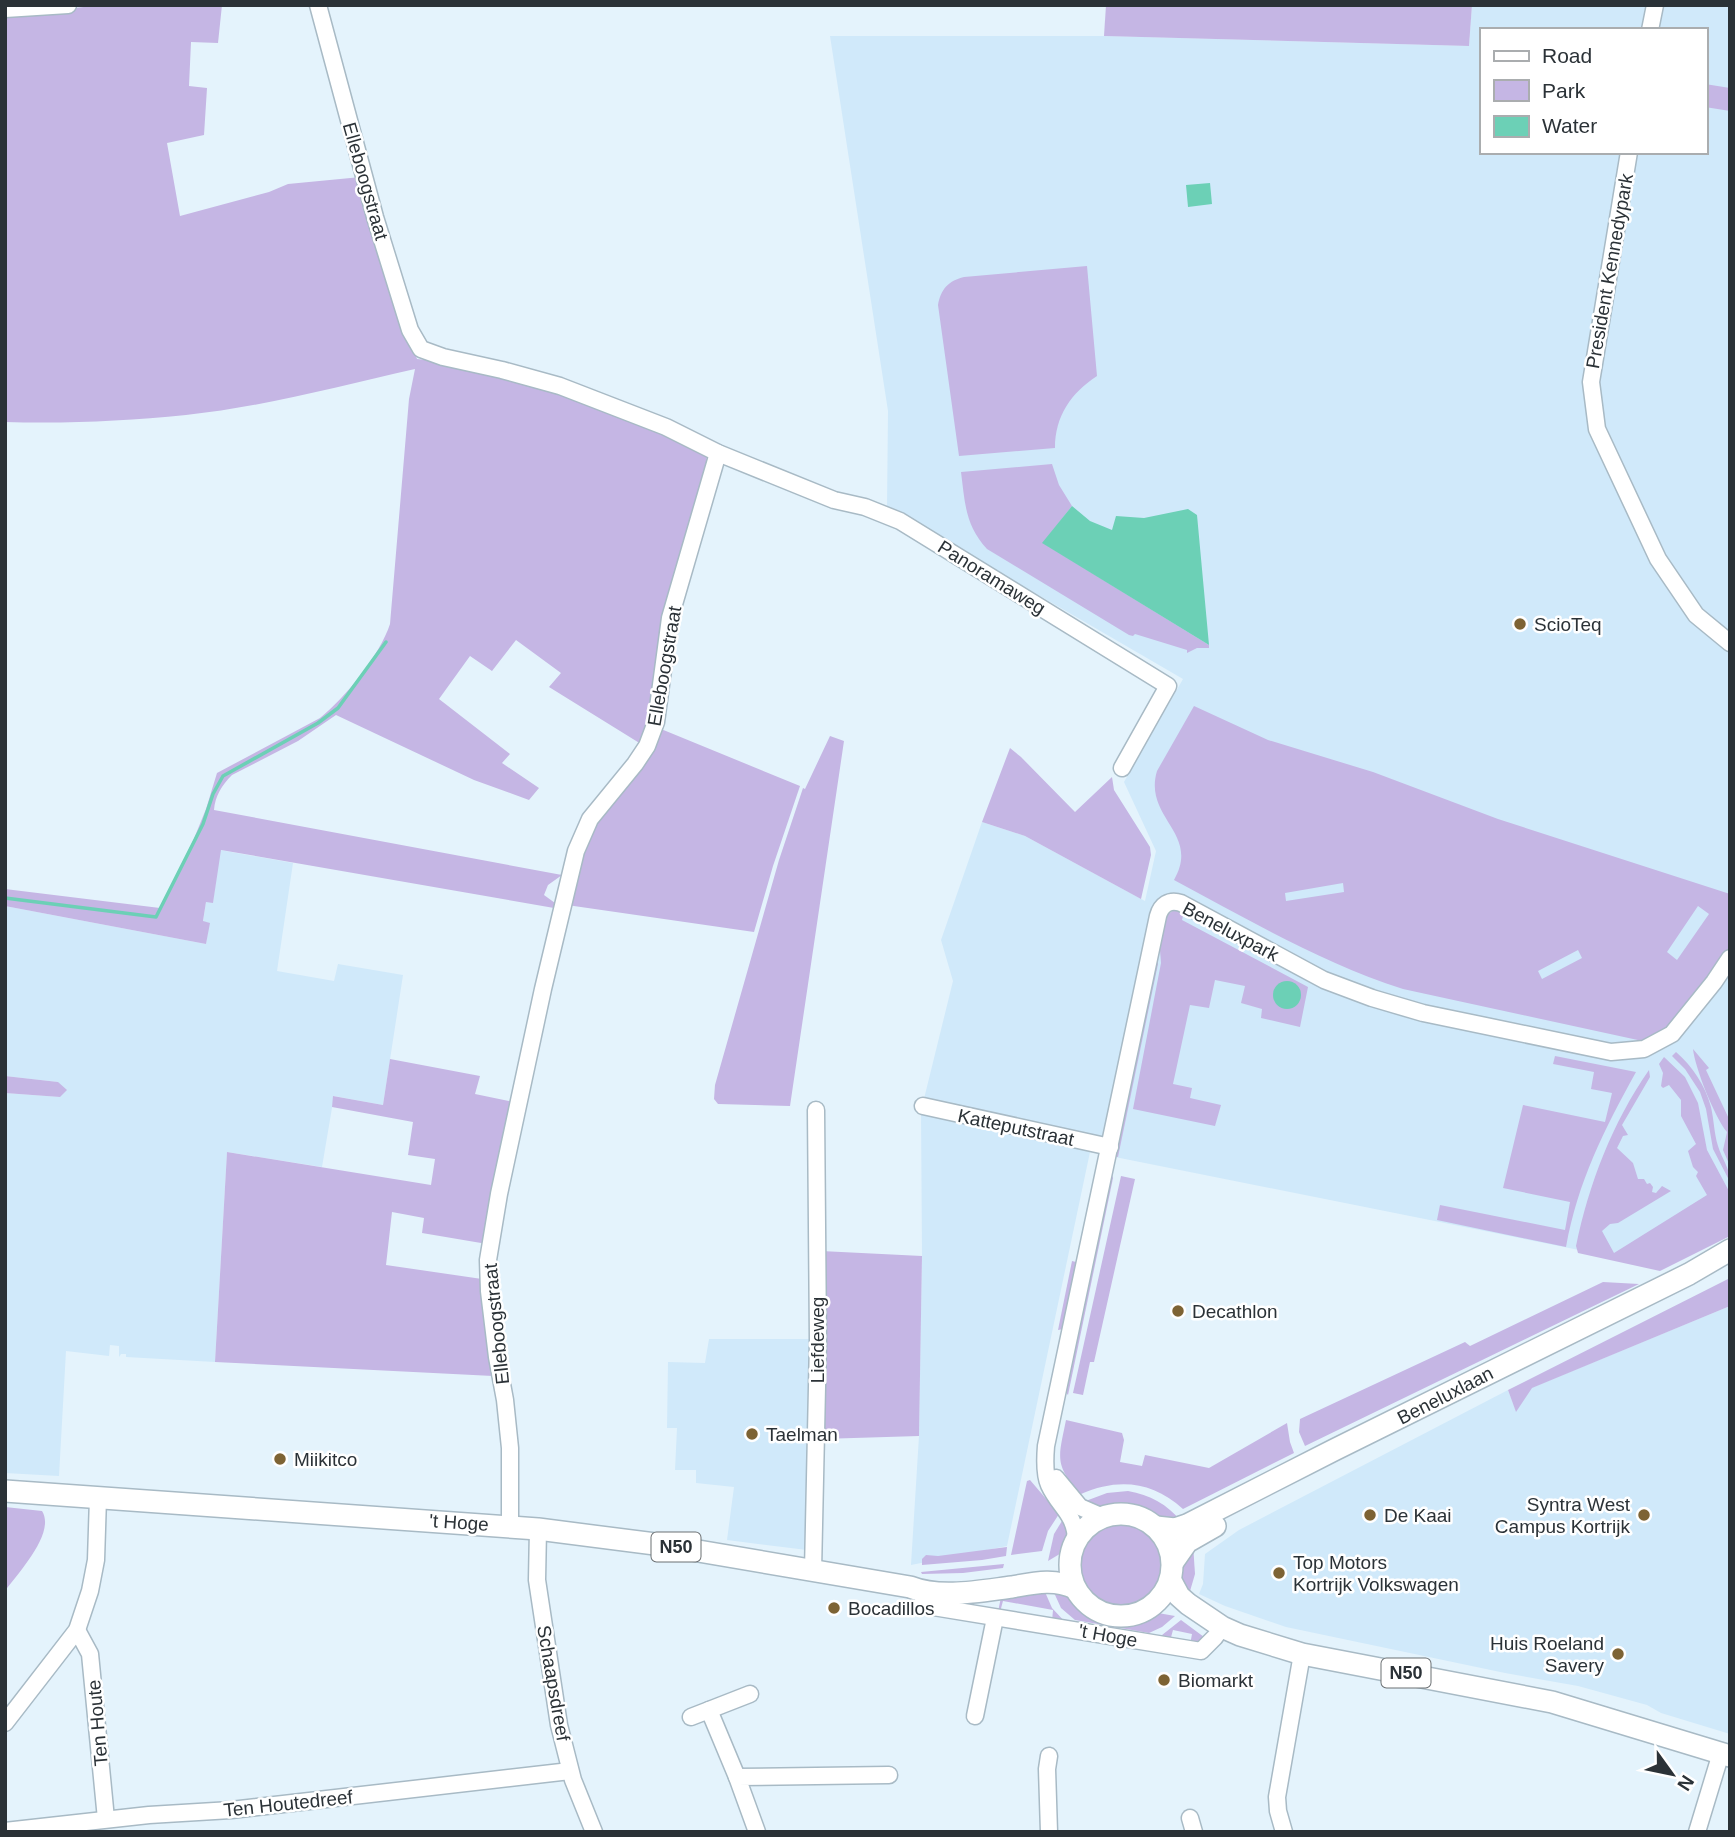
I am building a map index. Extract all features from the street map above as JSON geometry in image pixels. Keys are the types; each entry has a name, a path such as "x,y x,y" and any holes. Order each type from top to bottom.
{"main road":[{"name":"Beneluxlaan","path":"1156,1527 1175,1529 1188,1525 1665,1286 1730,1250"},
{"name":"Beneluxlaan","path":"1172,1572 1187,1542 1204,1532 1391,1432 1730,1261"},
{"name":"'t Hoge","path":"5,1491 538,1529 650,1543 813,1571 915,1596 1052,1581 1075,1588"},
{"path":"1103,1517 1129,1515 1156,1527"},
{"name":"N50","path":"1073,1548 1087,1528 1103,1517"},
{"name":"N50","path":"1156,1527 1170,1549 1172,1572"},
{"name":"'t Hoge","path":"915,1596 926,1580 971,1578 1044,1568 1073,1548"},
{"path":"1073,1548 1072,1577 1075,1588 1090,1606 1114,1616 1131,1616 1151,1607 1160,1599 1172,1572"},
{"name":"'t Hoge","path":"1172,1572 1184,1601 1219,1632"},
{"name":"'t Hoge","path":"1151,1607 1175,1611 1219,1632 1240,1635 1302,1654 1510,1692 1725,1754"}],"street":[{"path":"5,9 68,5"},
{"name":"Elleboogstraat","path":"318,5 379,229 410,330 421,349 560,386 666,427 718,453 670,618 656,722 647,746 590,819 576,851 499,1194 488,1260 489,1291 510,1448 510,1526"},
{"path":"1650,28 1655,5"},
{"name":"President Kennedypark","path":"1629,154 1591,382 1597,429 1658,559 1696,615 1730,643"},
{"name":"Panoramaweg","path":"718,453 834,500 900,521 1168,687 1122,768"},
{"name":"Beneluxpark","path":"1073,1548 1075,1526 1072,1516 1046,1477 1046,1446 1162,907 1171,902 1181,903 1324,980 1372,998 1423,1013 1611,1052 1644,1049 1672,1034 1730,958"},
{"name":"Katteputstraat","path":"923,1106 1110,1147"},
{"name":"Liefdeweg","path":"813,1571 818,1341 816,1110"},
{"path":"1047,1464 1080,1507 1103,1517"},
{"path":"5,1723 77,1630 90,1591 96,1560 98,1498"},
{"name":"Schaapsdreef","path":"538,1529 537,1580 559,1725 570,1771 594,1832"},
{"name":"'t Hoge","path":"915,1596 995,1618 1201,1651 1219,1632"},
{"path":"975,1716 995,1618"},
{"name":"Ten Houte","path":"77,1630 90,1654 106,1819"},
{"path":"1284,1832 1277,1797 1302,1654"},
{"path":"691,1717 750,1694"},
{"path":"709,1710 757,1832"},
{"path":"1697,1832 1725,1754"},
{"path":"1049,1756 1049,1832"},
{"name":"Ten Houtedreef","path":"5,1831 106,1819 231,1810 570,1771"},
{"path":"737,1777 889,1775"}],"shaded area":[{"path":"1472,5 1730,5 1730,1224 1649,1264 1090,1152 1007,1546 911,1565 919,1436 921,1111 953,981 941,940 982,822 1025,836 1145,901 1156,851 1124,782 1183,679 887,507 888,411 830,36 1104,36 1469,46"},
{"path":"220,850 293,863 277,971 334,981 338,964 403,975 383,1105 334,1096 322,1167 227,1152 215,1362 126,1357 126,1354 119,1357 119,1346 110,1345 109,1356 66,1351 59,1476 5,1473 5,1093 60,1097 58,1082 5,1076 5,906 206,944 209,923 203,922 206,902 213,902"},
{"path":"1730,1306 1730,1734 1661,1713 1647,1705 1578,1686 1286,1627 1199,1594 1203,1584 1205,1554 1239,1530 1508,1390 1516,1411 1531,1388"},
{"path":"709,1339 815,1339 807,1550 727,1540 734,1487 696,1483 696,1470 675,1470 677,1428 667,1428 668,1362 705,1363"}],"green space":[{"path":"101,5 222,5 218,43 191,42 189,86 207,88 204,135 167,143 180,216 269,192 288,184 361,177 417,359 436,361 554,391 706,452 707,461 655,704 641,744 549,687 561,673 516,640 492,671 470,656 439,699 510,754 502,763 539,788 529,800 474,780 336,715 298,741 232,775 216,800 214,810 562,875 548,885 544,895 555,903 554,908 221,850 213,903 206,902 203,921 210,923 206,944 5,906 5,889 160,908 193,841 217,773 320,718 361,675 390,624 409,399 415,369 244,407 186,415 50,423 5,422 5,16"},
{"path":"1106,5 1472,5 1469,46 1104,36"},
{"path":"1707,84 1730,88 1730,111 1707,107"},
{"path":"1087,266 1097,376 1079,390 1066,406 1058,426 1055,448 959,456 938,305 943,290 950,283 964,277"},
{"path":"1052,464 1059,485 1072,506 1043,543 1209,645 1209,648 1197,648 1187,653 1187,650 1135,634 1129,635 987,549 970,522 961,472"},
{"path":"1194,706 1268,740 1373,772 1498,819 1730,894 1730,946 1712,975 1674,1024 1647,1042 1403,989 1315,954 1174,880 1180,864 1181,850 1158,801 1155,787 1157,771","holes":["1343,883 1344,892 1286,901 1285,893","1698,906 1709,914 1677,960 1667,952","1578,950 1582,958 1542,979 1538,971"]},
{"path":"661,729 800,786 754,932 567,905 585,839"},
{"path":"830,736 844,741 790,1106 718,1104 714,1099 715,1085 779,860 803,788 805,789"},
{"path":"1010,748 1075,812 1112,777 1114,790 1150,847 1151,855 1141,899 1025,836 982,822"},
{"path":"1175,910 1184,912 1182,920 1308,987 1300,1027 1261,1018 1262,1009 1241,1003 1245,986 1215,980 1209,1008 1190,1005 1173,1084 1192,1088 1190,1098 1221,1105 1215,1126 1133,1109 1161,963 1161,926 1168,914"},
{"path":"1156,954 1158,964 1118,1157 1113,1156"},
{"path":"1693,1049 1709,1068 1706,1070 1730,1121 1730,1166 1723,1150 1727,1132 1706,1092"},
{"path":"1676,1052 1693,1070 1705,1091 1730,1182 1713,1149 1700,1092 1685,1069 1672,1056"},
{"path":"1555,1056 1636,1072 1585,1178 1566,1247 1437,1220 1440,1205 1565,1230 1570,1202 1503,1188 1523,1105 1605,1122 1612,1093 1591,1089 1594,1072 1553,1064"},
{"path":"1664,1057 1685,1077 1698,1103 1707,1150 1730,1193 1730,1236 1660,1271 1578,1253 1576,1246 1595,1177 1624,1111 1649,1070 1650,1077 1622,1125 1628,1135 1623,1136 1617,1148 1633,1163 1638,1179 1650,1183 1652,1192 1656,1193 1662,1186 1671,1191 1602,1231 1614,1253 1707,1195 1696,1176 1698,1172 1693,1167 1688,1151 1696,1144 1681,1116 1681,1100 1669,1085 1663,1088 1661,1086 1663,1073 1659,1064"},
{"path":"390,1059 480,1076 475,1094 513,1102 487,1244 422,1233 424,1218 392,1212 386,1265 482,1279 493,1376 215,1362 227,1152 431,1185 435,1159 408,1155 413,1122 332,1107 333,1096 383,1105"},
{"path":"5,1076 58,1082 67,1090 60,1097 5,1093"},
{"path":"1111,1173 1113,1178 1068,1395 1064,1390"},
{"path":"1121,1176 1135,1179 1094,1362 1090,1362 1083,1395 1073,1393"},
{"path":"821,1251 922,1256 919,1436 821,1439"},
{"path":"1072,1261 1078,1265 1064,1329 1058,1330"},
{"path":"1730,1278 1730,1306 1532,1388 1516,1412 1508,1390"},
{"path":"1603,1282 1639,1284 1305,1446 1299,1432 1300,1419 1465,1342 1470,1346"},
{"path":"1066,1420 1122,1433 1124,1440 1120,1462 1142,1466 1145,1455 1209,1468 1287,1423 1294,1453 1183,1509 1159,1493 1134,1485 1108,1486 1081,1494 1066,1475 1060,1460"},
{"path":"1030,1480 1059,1514 1048,1531 1042,1551 1011,1555 1027,1481"},
{"path":"1128,1491 1158,1501 1182,1522 1162,1523 1136,1509 1103,1509 1083,1502 1107,1493"},
{"path":"5,1507 42,1511 45,1520 44,1530 34,1552 5,1591"},
{"path":"1065,1516 1070,1539 1063,1552 1048,1561 1054,1534"},
{"path":"1122,1523 1138,1526 1152,1535 1161,1549 1164,1565 1161,1581 1152,1595 1138,1604 1122,1607 1106,1604 1092,1595 1083,1581 1080,1565 1083,1549 1092,1535 1106,1526"},
{"path":"1193,1544 1195,1574 1188,1598 1180,1582 1179,1570"},
{"path":"1007,1547 1006,1556 922,1565 922,1559 926,1555 938,1556"},
{"path":"1004,1564 1003,1568 963,1573 921,1572"},
{"path":"1051,1586 1068,1591 1089,1612 1107,1621 1133,1622 1158,1613 1175,1616 1149,1633 1075,1620 1061,1608"},
{"path":"1002,1592 1045,1592 1052,1608 1066,1623 1052,1621 1053,1610 1003,1601 998,1612"},
{"path":"1181,1620 1204,1637 1202,1644 1190,1645 1192,1634 1173,1630 1170,1641 1157,1639"}],"water":[{"path":"1210,183 1212,204 1188,207 1186,185"},
{"path":"1072,506 1090,521 1112,530 1116,516 1144,518 1188,509 1197,515 1209,645 1042,543"},
{"path":"1287,981 1297,985 1301,995 1297,1005 1287,1009 1277,1005 1273,995 1277,985"}],"waterway":[{"path":"5,898 156,917 203,824 213,794 223,776 318,723 338,708 386,642"}],"place":[{"name":"ScioTeq","path":"1520,624"},
{"name":"Decathlon","path":"1178,1311"},
{"name":"Taelman","path":"752,1434"},
{"name":"Miikitco","path":"280,1459"},
{"name":"De Kaai","path":"1370,1515"},
{"name":"Syntra West Campus Kortrijk","path":"1644,1515"},
{"name":"Top Motors Kortrijk Volkswagen","path":"1279,1573"},
{"name":"Bocadillos","path":"834,1608"},
{"name":"Huis Roeland Savery","path":"1618,1654"},
{"name":"Biomarkt","path":"1164,1680"}]}
